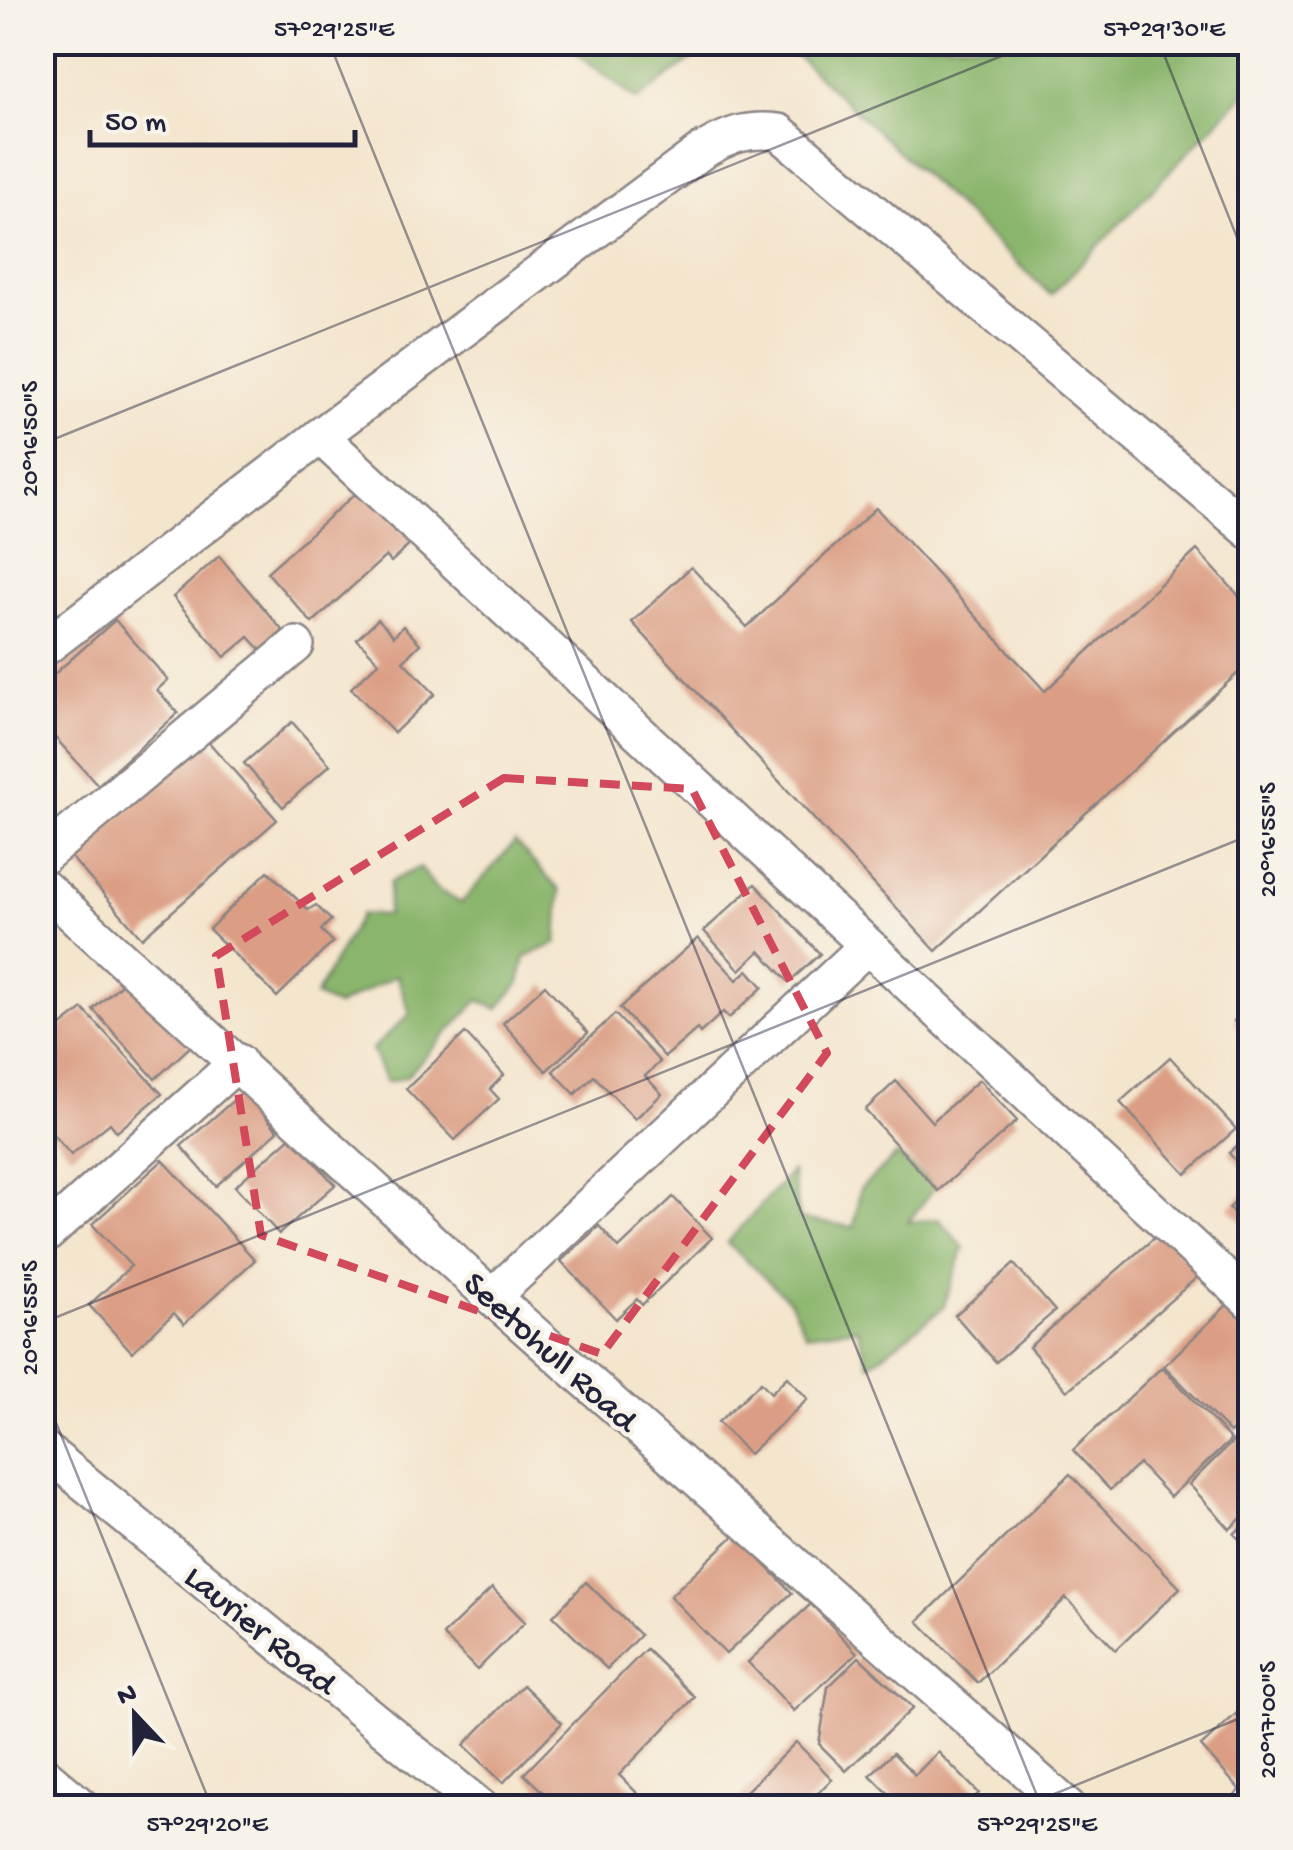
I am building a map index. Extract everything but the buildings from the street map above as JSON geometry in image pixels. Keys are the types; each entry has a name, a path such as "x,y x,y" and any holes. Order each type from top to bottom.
{"street":[{"path":"42,650 320,436 702,151 733,133 758,129 779,132 1250,531"},
{"path":"320,436 1250,1300"},
{"path":"42,857 296,645"},
{"name":"Seetohull Road","path":"42,886 492,1297 1069,1808"},
{"path":"492,1297 866,947"},
{"path":"42,1238 238,1062"},
{"name":"Laurier Road","path":"42,1448 481,1808"},
{"path":"42,1773 84,1808"}],"highlighted area":[{"path":"504,778 692,789 827,1053 602,1354 261,1235 216,956"}],"green space":[{"path":"564,43 714,43 637,100"},
{"path":"783,43 1250,43 1250,88 1051,295"},
{"path":"515,842 560,891 557,943 525,957 519,984 498,1009 479,1000 406,1077 386,1082 372,1049 410,1014 397,975 337,1006 315,996 361,914 387,915 390,882 420,867 435,888 461,903"},
{"path":"897,1155 935,1187 908,1222 939,1219 964,1248 943,1308 869,1365 857,1328 806,1334 789,1300 727,1243 792,1171 799,1219 854,1227 860,1189"}]}
